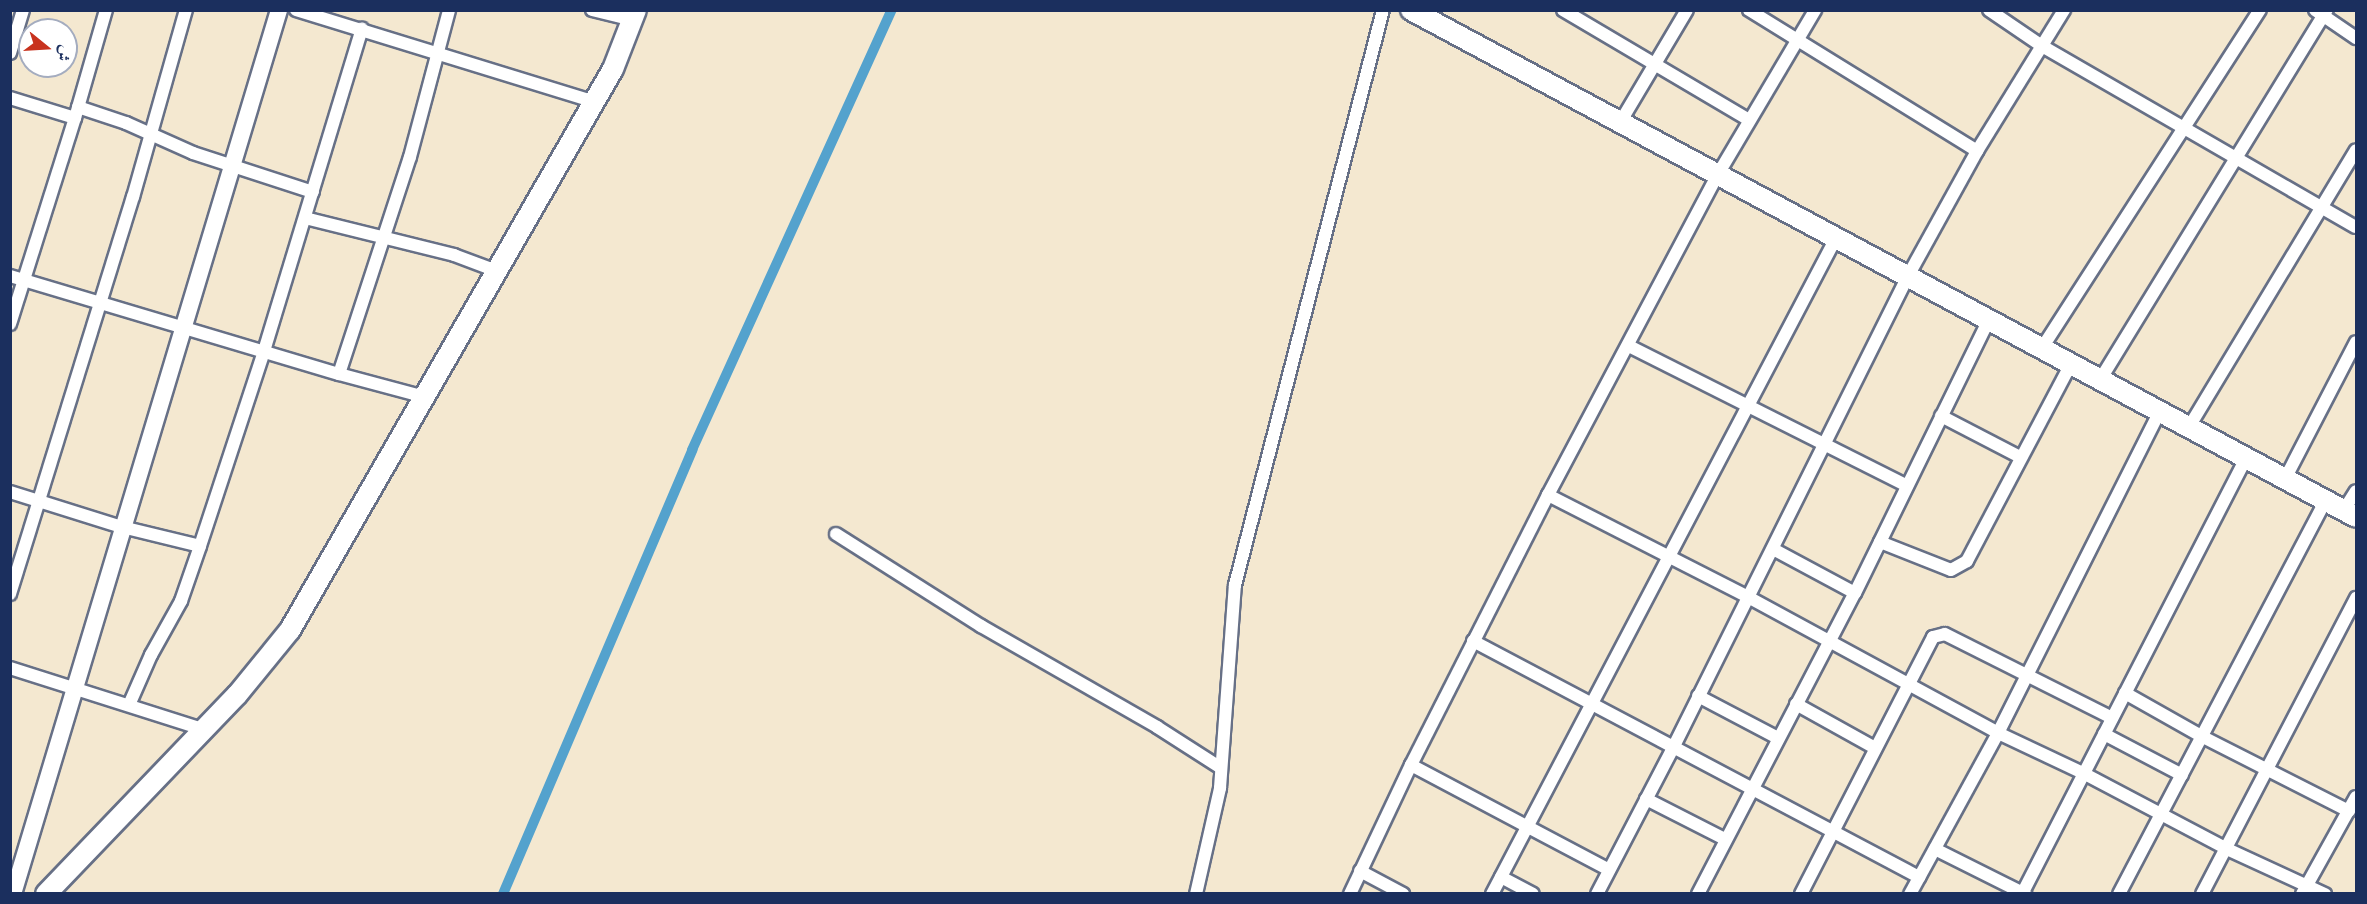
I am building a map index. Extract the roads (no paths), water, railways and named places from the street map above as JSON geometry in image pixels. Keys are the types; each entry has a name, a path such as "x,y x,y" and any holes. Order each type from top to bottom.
{"main road":[{"path":"1411,10 1621,121 1717,176 2350,513"},
{"path":"46,894 205,730 290,630 595,102 624,45 634,16"}],"street":[{"path":"10,53 23,10"},
{"path":"10,324 77,113 106,10"},
{"path":"10,594 14,572 101,301 186,10"},
{"path":"13,894 15,874 75,688 279,10"},
{"path":"296,10 595,102"},
{"path":"339,374 410,157 449,10"},
{"path":"592,10 634,16"},
{"path":"1196,894 1209,842 1221,768 1235,585 1383,10"},
{"path":"1563,10 1749,120"},
{"path":"1621,121 1687,10"},
{"path":"1749,10 1977,151"},
{"path":"1350,894 1411,765 1548,495 1629,346 1717,176 1815,10"},
{"path":"1989,10 2042,46 2236,155 2356,227"},
{"path":"1597,894 1673,748 1908,276 1977,151 2064,10"},
{"path":"2042,348 2260,10"},
{"path":"2100,380 2322,12 2356,38"},
{"path":"129,705 151,655 181,601 200,546 314,192 362,29"},
{"path":"10,98 126,123 194,153 314,192"},
{"path":"2189,427 2356,150"},
{"path":"304,218 454,255 497,271"},
{"path":"1492,894 1836,238"},
{"path":"10,276 101,301 339,374 425,397"},
{"path":"1698,894 1752,786 1830,641 1989,319"},
{"path":"2285,478 2356,342"},
{"path":"1629,346 1907,486"},
{"path":"1880,542 1942,567 1959,568 1967,561 2071,364"},
{"path":"1910,894 1998,733 2160,411"},
{"path":"1941,416 2020,457"},
{"path":"1935,849 2023,893 2246,458"},
{"path":"2350,513 2356,491"},
{"path":"10,492 122,527 200,546"},
{"path":"1548,495 1748,597 1998,733 2083,773 2304,889 2325,894"},
{"path":"2119,894 2326,500"},
{"path":"836,534 981,626 1157,727 1221,768"},
{"path":"1773,549 1854,593"},
{"path":"2202,894 2356,598"},
{"path":"1801,894 1933,637 1945,634 2112,718"},
{"path":"1473,641 1673,748 1752,786 1919,877"},
{"path":"10,668 205,730"},
{"path":"2125,693 2201,736 2349,811"},
{"path":"1698,696 1778,738"},
{"path":"1796,704 1875,748"},
{"path":"2104,734 2182,775"},
{"path":"1411,765 1609,870"},
{"path":"2304,889 2356,797"},
{"path":"1646,799 1725,839"},
{"path":"1360,872 1403,894"},
{"path":"1501,877 1533,894"}],"waterway":[{"path":"503,894 692,450 892,10"}]}
